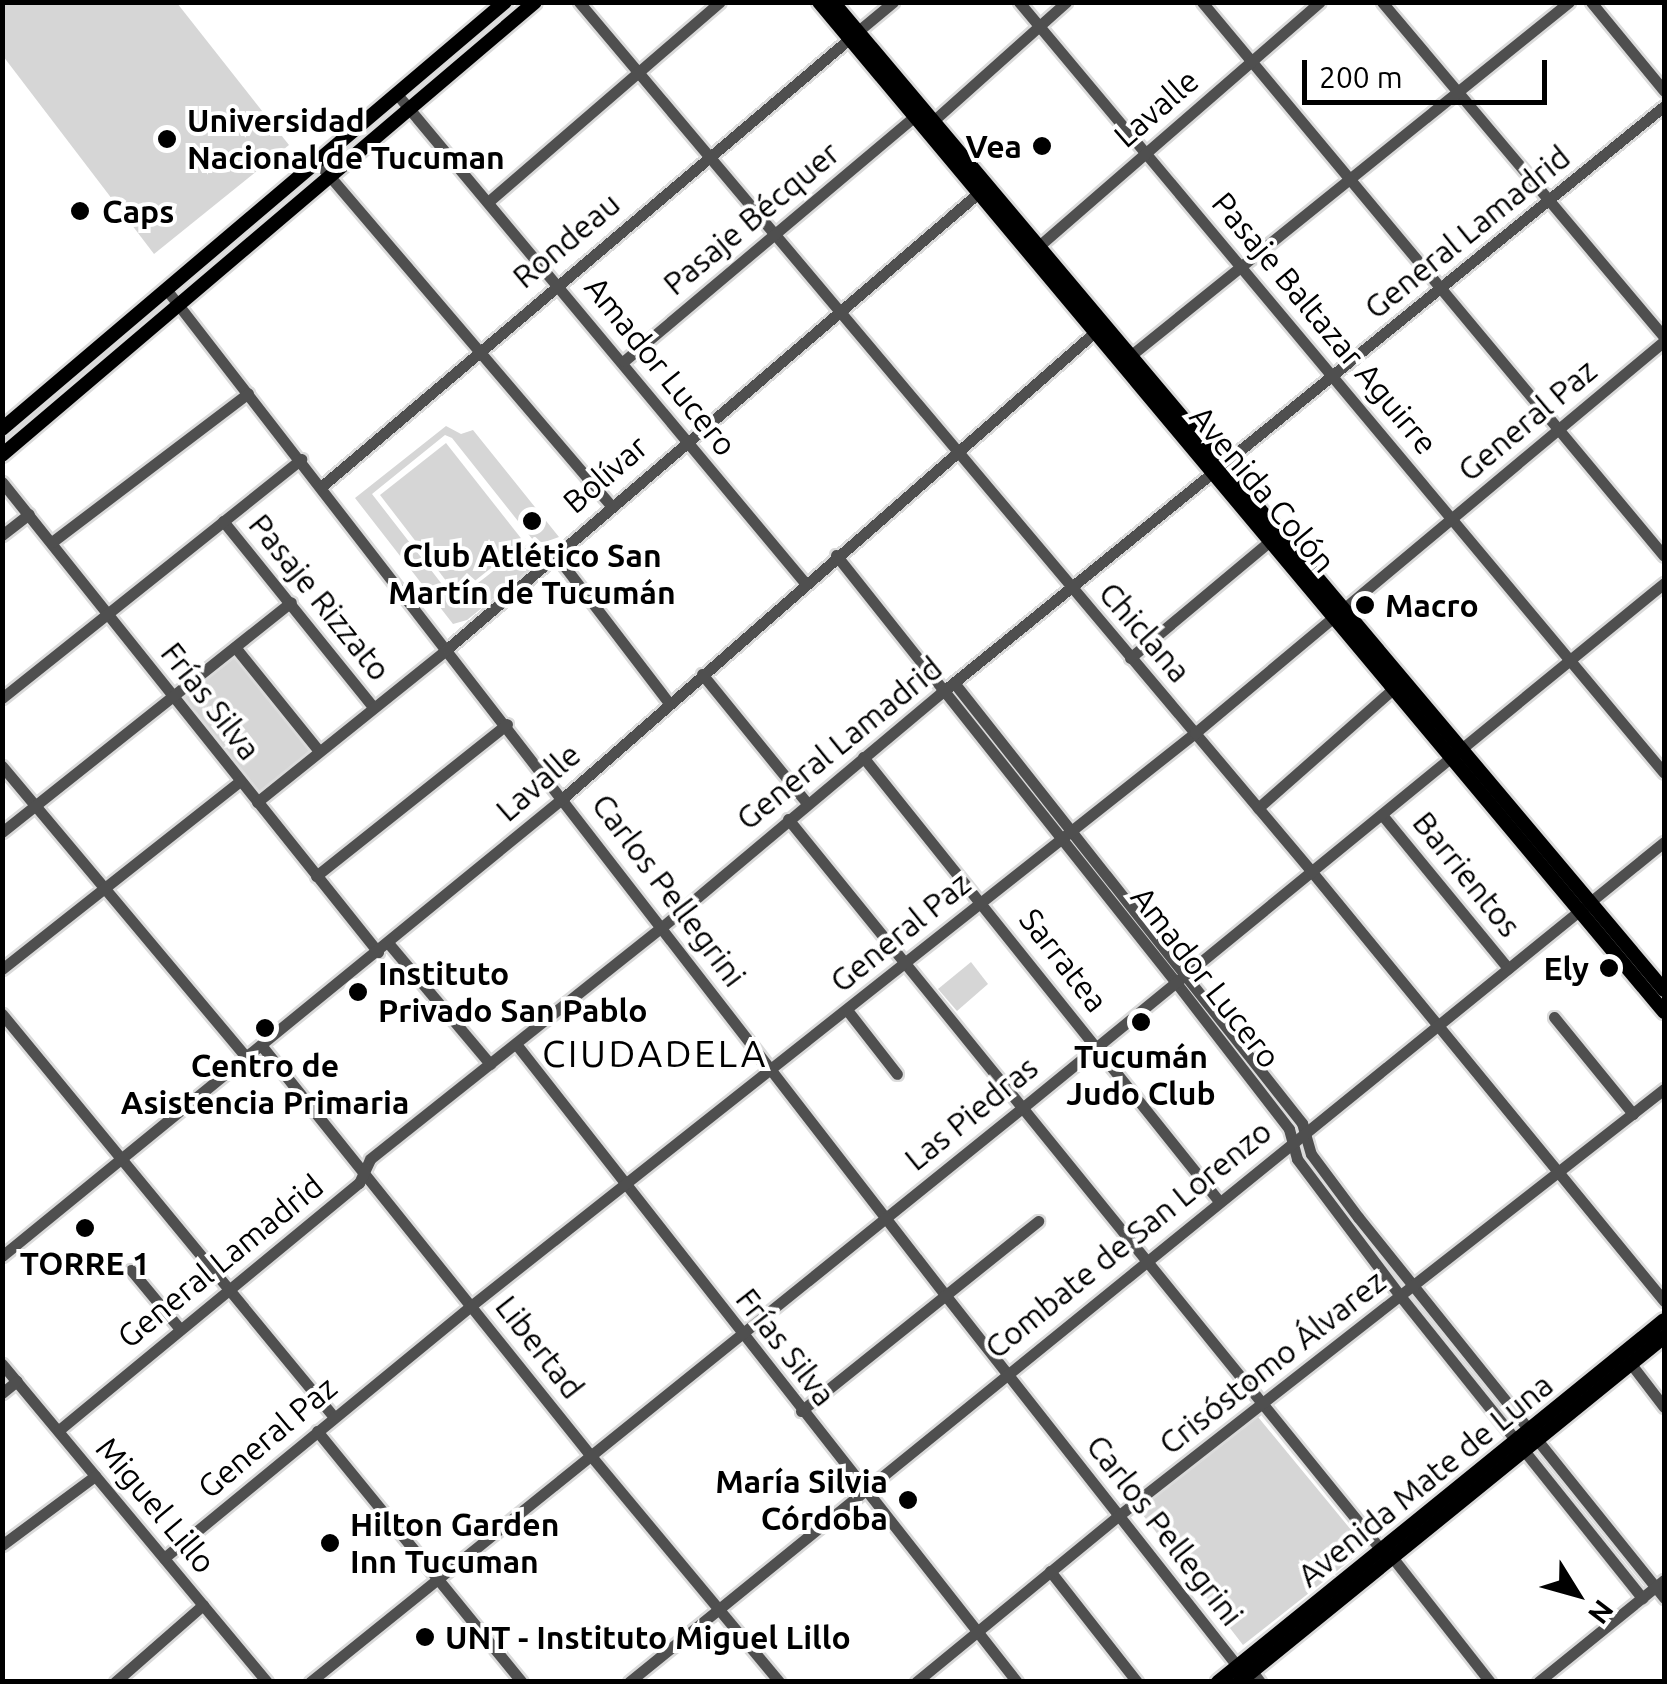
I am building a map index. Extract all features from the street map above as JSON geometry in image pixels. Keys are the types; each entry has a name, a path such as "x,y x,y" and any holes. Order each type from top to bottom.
{"main road":[{"path":"2,429 315,159 505,2"},
{"path":"2,455 535,2"},
{"name":"Avenida Colón","path":"819,2 932,122 1034,250 1130,356 1271,540 1338,612 1394,688 1456,754"},
{"name":"Avenida Colón","path":"833,2 914,117 983,189"},
{"name":"Avenida Colón","path":"1034,250 1095,332 1218,470 1586,907 1664,990"},
{"name":"Avenida Colón","path":"1586,907 1664,1012"},
{"name":"Avenida Mate de Luna","path":"1533,1436 1664,1320"},
{"name":"Avenida Mate de Luna","path":"1218,1682 1247,1675 1387,1554 1664,1336"}],"street":[{"name":"Chiclana","path":"578,2 1312,872 1664,1301"},
{"path":"488,202 720,2"},
{"name":"Rondeau","path":"322,486 893,2"},
{"name":"Pasaje Baltazar Aguirre","path":"1019,2 1664,773"},
{"path":"932,122 1066,2"},
{"path":"1202,2 1664,556"},
{"name":"Lavalle","path":"1034,250 1320,2"},
{"path":"1382,2 1664,339"},
{"path":"1130,356 1569,2"},
{"path":"1591,2 1664,91"},
{"name":"Amador Lucero","path":"396,92 559,283 805,584"},
{"name":"General Lamadrid","path":"58,1430 359,1182 370,1159 662,928 863,757 1664,106"},
{"name":"Pasaje Bécquer","path":"624,362 914,117"},
{"path":"315,159 610,506"},
{"name":"Bolívar","path":"256,802 446,649 837,310 983,189"},
{"name":"Carlos Pellegrini","path":"166,289 507,724 946,1296 1247,1675"},
{"name":"Lavalle","path":"3,1254 564,798 668,702 1095,332"},
{"name":"General Paz","path":"164,1558 472,1305 1195,733 1664,339"},
{"path":"52,542 248,393"},
{"path":"2,698 300,459"},
{"name":"Frías Silva","path":"2,482 378,952"},
{"path":"2,535 29,514"},
{"name":"Pasaje Rizzato","path":"224,521 373,707"},
{"path":"1130,658 1271,540"},
{"path":"555,554 668,702"},
{"name":"Amador Lucero","path":"836,555 1074,830 1293,1140 1298,1159 1400,1296 1642,1598"},
{"name":"Las Piedras","path":"310,1682 1021,1109 1179,976 1383,816 1664,582"},
{"path":"2,832 291,602"},
{"path":"235,647 319,751"},
{"path":"702,674 807,803"},
{"name":"Amador Lucero","path":"950,687 1062,840 1306,1130 1311,1154 1358,1217 1533,1436 1662,1588"},
{"path":"1258,808 1394,688"},
{"path":"316,876 507,724"},
{"name":"Sarratea","path":"863,757 1218,1200"},
{"path":"2,766 246,1057"},
{"path":"2,968 240,781"},
{"name":"Barrientos","path":"1383,816 1508,968"},
{"path":"788,819 1490,1682"},
{"name":"Combate de San Lorenzo","path":"629,1682 1218,1200 1664,842"},
{"path":"389,944 490,1064"},
{"path":"847,1010 897,1074"},
{"path":"2,1014 334,1417"},
{"path":"1554,1017 1634,1114"},
{"name":"Frías Silva","path":"516,1044 801,1412 1017,1682"},
{"name":"Libertad","path":"260,1045 779,1682"},
{"name":"Crisóstomo Álvarez","path":"916,1682 1118,1516 1664,1089"},
{"path":"1347,1225 1358,1217"},
{"path":"801,1412 1038,1220"},
{"path":"131,1270 180,1329"},
{"path":"1458,1370 1472,1359"},
{"name":"Miguel Lillo","path":"2,1364 266,1682"},
{"path":"1631,1364 1664,1407"},
{"path":"2,1393 17,1381"},
{"path":"318,1432 522,1682"},
{"path":"2,1545 95,1476"},
{"path":"1578,1518 1592,1508"},
{"path":"1050,1571 1138,1682"},
{"path":"1538,1682 1642,1598 1662,1588"},
{"path":"115,1682 204,1605"}],"shaded area":[{"path":"3,2 177,3 289,145 154,254 3,56"},
{"path":"164,297 169,303 3,448 3,433"},
{"name":"Club Atlético San Martín de Tucumán","path":"446,426 461,434 473,430 559,537 545,542 544,558 467,620 453,624 355,498","holes":["445,435 452,438 533,540 455,601 372,494"]},
{"path":"446,443 524,542 457,595 380,495"},
{"path":"234,655 311,751 259,793 183,696"},
{"path":"971,962 988,984 957,1011 938,989"},
{"path":"1258,1417 1366,1548 1243,1645 1139,1510"}],"place":[{"name":"Universidad Nacional de Tucuman","path":"167,139"},
{"name":"Vea","path":"1042,146"},
{"name":"Caps","path":"80,211"},
{"name":"Club Atlético San Martín de Tucumán","path":"532,521"},
{"name":"Macro","path":"1365,605"},
{"name":"Ely","path":"1609,968"},
{"name":"Instituto Privado San Pablo","path":"358,992"},
{"name":"Tucumán Judo Club","path":"1141,1022"},
{"name":"Centro de Asistencia Primaria","path":"265,1028"},
{"name":"TORRE 1","path":"85,1228"},
{"name":"María Silvia Córdoba","path":"908,1500"},
{"name":"Hilton Garden Inn Tucuman","path":"330,1543"},
{"name":"UNT - Instituto Miguel Lillo","path":"425,1637"}],"district":[{"name":"CIUDADELA","path":"655,1054"}]}
